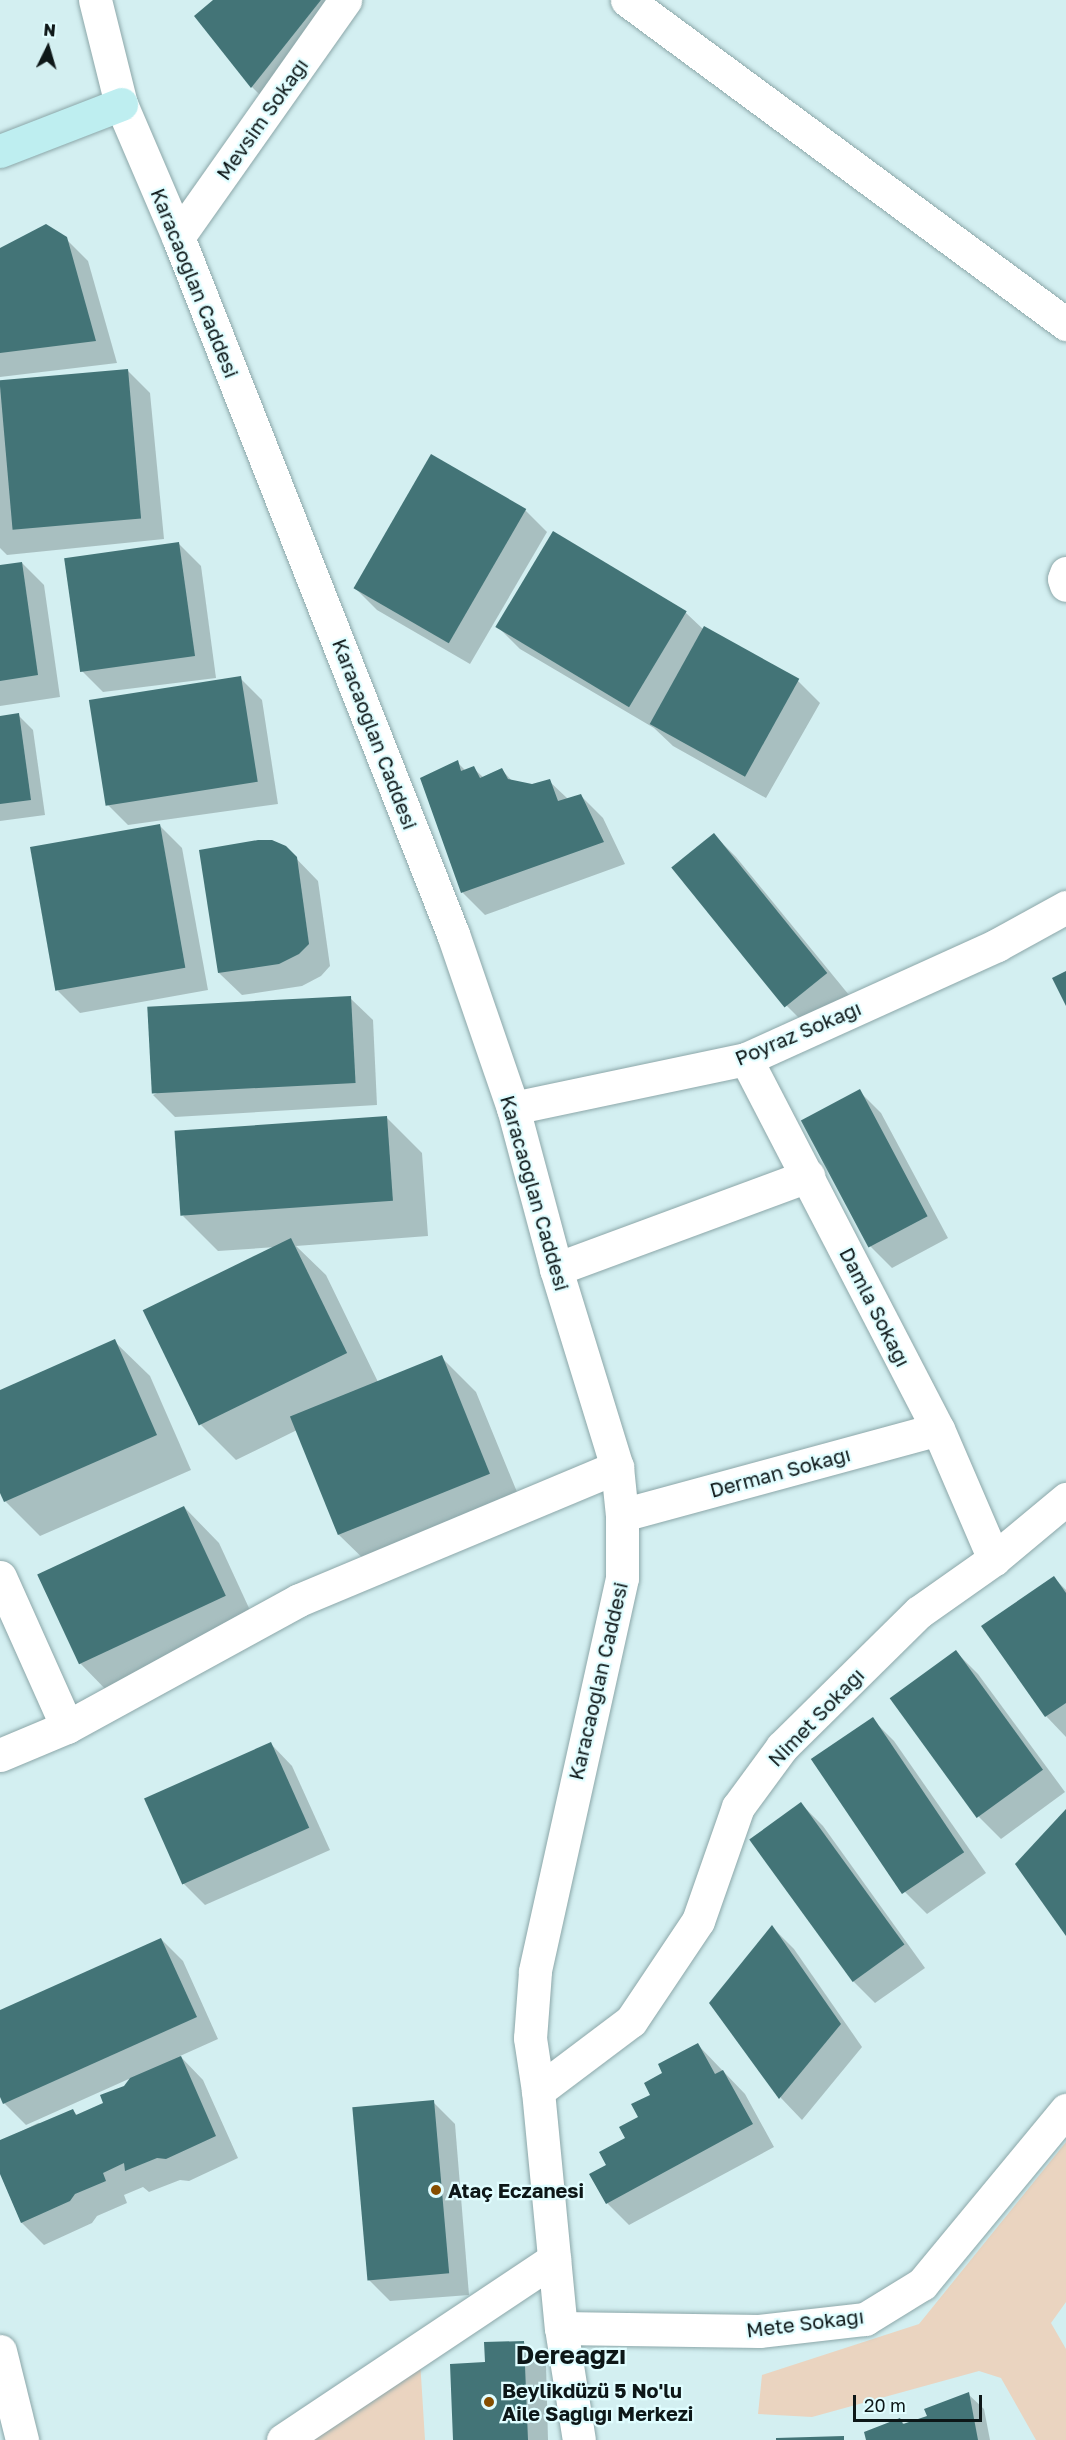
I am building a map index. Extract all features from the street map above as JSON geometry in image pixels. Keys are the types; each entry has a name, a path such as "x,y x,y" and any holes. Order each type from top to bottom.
{"main road":[{"path":"0,151 121,104"}],"street":[{"name":"Karacaoğlan Caddesi","path":"95,0 121,104 178,237 453,934 513,1108 556,1269 617,1467 622,1515 622,1578 535,1972 530,2038 538,2091 561,2328 579,2440"},
{"name":"Mevsim Sokağı","path":"178,237 345,0"},
{"path":"627,0 1066,324"},
{"name":"Poyraz Sokağı","path":"513,1108 746,1059 997,945 1066,907"},
{"name":"Damla Sokağı","path":"746,1059 938,1429 994,1559"},
{"path":"556,1269 808,1176"},
{"name":"Derman Sokağı","path":"622,1515 938,1429"},
{"path":"0,1755 67,1727 299,1600 617,1467"},
{"name":"Nimet Sokağı","path":"538,2091 631,2021 698,1921 738,1807 782,1747 919,1612 994,1559 1066,1499"},
{"path":"0,1577 67,1727"},
{"name":"Mete Sokağı","path":"561,2328 759,2331 865,2319 922,2284 1066,2110"},
{"path":"284,2440 554,2259"},
{"path":"0,2351 22,2440"}],"shaded area":[{"path":"1066,2142 1066,2302 1051,2323 1066,2349 1066,2440 1036,2440 1001,2378 979,2371 812,2417 758,2414 762,2375 919,2324"},
{"path":"420,2360 425,2440 300,2440"}],"building":[{"path":"213,0 321,0 251,88 194,16"},
{"path":"46,224 67,237 96,341 0,353 0,248"},
{"path":"128,369 141,518 13,530 0,380"},
{"path":"431,454 526,509 449,643 354,588"},
{"path":"553,531 687,611 629,707 495,627"},
{"path":"179,542 195,656 80,672 64,558"},
{"path":"22,562 38,675 0,681 0,565"},
{"path":"704,626 799,679 745,777 650,724"},
{"path":"241,676 258,782 106,806 89,700"},
{"path":"19,713 31,800 0,804 0,716"},
{"path":"458,760 461,771 474,766 480,778 502,768 508,779 532,784 550,779 558,801 581,794 604,842 461,893 420,778"},
{"path":"160,824 185,968 55,991 30,847"},
{"path":"714,833 827,973 785,1007 671,868"},
{"path":"258,840 272,840 286,846 297,857 309,944 299,954 279,964 218,973 199,850"},
{"path":"1066,971 1066,1006 1052,978"},
{"path":"351,996 356,1083 152,1094 147,1007"},
{"path":"860,1089 928,1216 868,1248 801,1120"},
{"path":"387,1116 393,1201 180,1216 175,1131"},
{"path":"291,1238 347,1353 199,1425 143,1310"},
{"path":"115,1339 157,1435 4,1502 0,1493 0,1390"},
{"path":"442,1355 490,1474 338,1535 290,1416"},
{"path":"184,1506 226,1596 79,1664 37,1574"},
{"path":"1054,1576 1066,1593 1066,1703 1045,1717 981,1626"},
{"path":"956,1650 1043,1770 977,1818 890,1698"},
{"path":"873,1717 964,1852 902,1894 811,1759"},
{"path":"271,1742 309,1828 182,1884 144,1799"},
{"path":"801,1802 904,1944 853,1982 749,1840"},
{"path":"1066,1809 1066,1936 1015,1864"},
{"path":"772,1925 841,2024 779,2099 709,2003"},
{"path":"161,1938 197,2017 3,2104 0,2097 0,2010"},
{"path":"698,2043 715,2074 723,2070 753,2124 606,2204 589,2174 606,2165 599,2152 625,2138 619,2127 638,2117 631,2104 650,2095 644,2083 662,2073 658,2064"},
{"path":"181,2056 216,2136 166,2159 157,2158 125,2171 124,2163 103,2173 106,2181 75,2194 70,2201 21,2223 0,2174 0,2140 73,2109 76,2115 103,2103 100,2095 124,2086 130,2078"},
{"path":"434,2100 449,2273 367,2280 352,2107"},
{"name":"Beylikdüzü 5 No'lu Aile Sağlığı Merkezi","path":"524,2341 528,2440 453,2440 450,2364 485,2362 484,2342"},
{"path":"969,2392 978,2440 866,2440 864,2432 900,2418 903,2424 927,2416 924,2409"},
{"path":"844,2436 844,2440 776,2440 776,2438"}],"place":[{"name":"Ataç Eczanesi","path":"436,2190"},
{"name":"Beylikdüzü 5 No'lu Aile Sağlığı Merkezi","path":"489,2402"}],"district":[{"name":"Dereağzı","path":"571,2355"}]}
